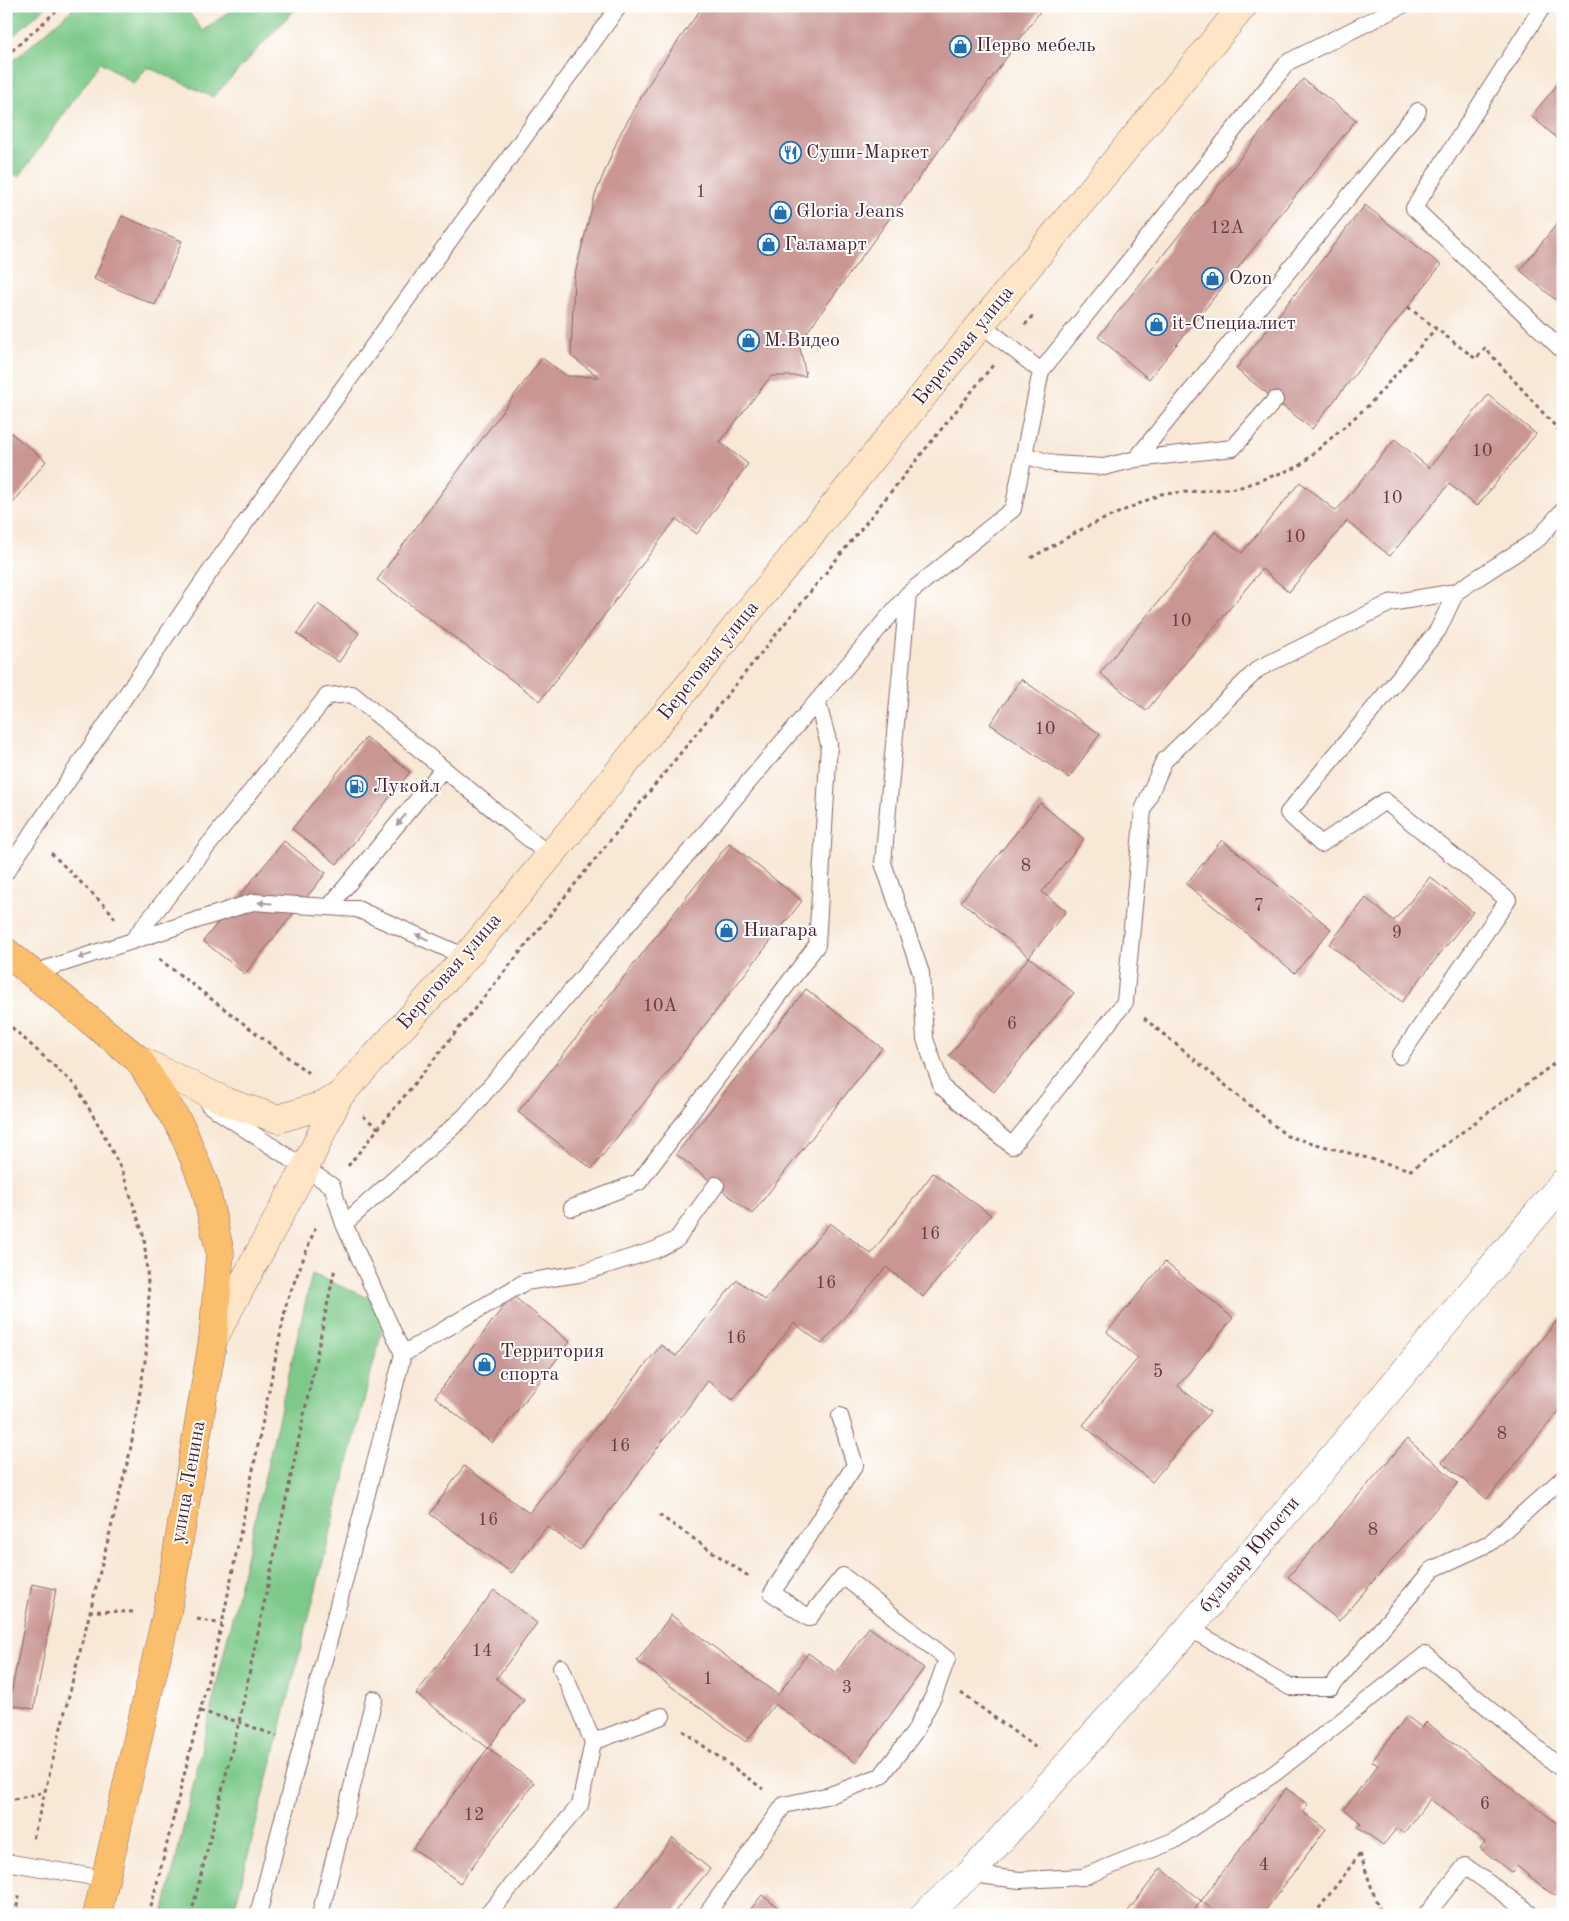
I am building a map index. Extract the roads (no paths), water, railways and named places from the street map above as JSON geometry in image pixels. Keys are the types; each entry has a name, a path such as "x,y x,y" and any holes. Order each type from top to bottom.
{"main road":[{"name":"Береговая улица","path":"213,1339 306,1166 339,1096 466,957 587,811 981,324 1243,6"},
{"name":"улица Ленина","path":"6,952 139,1060 227,1102 278,1119 320,1106 339,1096"},
{"name":"улица Ленина","path":"97,1915 167,1612 213,1339 220,1252 205,1186 182,1129 139,1060"}],"street":[{"name":"бульвар Юности","path":"924,1915 970,1874 1189,1628 1563,1183"}],"lane":[{"path":"6,872 209,573 619,6"},
{"path":"344,1224 465,1116 908,594 1013,509 1041,371 1288,62 1401,6"},
{"path":"1543,6 1414,208 1563,351"},
{"path":"1136,459 1418,111"},
{"path":"981,324 1041,371"},
{"path":"1024,455 1054,464 1104,467 1136,459 1233,448 1275,400"},
{"path":"908,594 883,863 921,973 925,1038 942,1086 1012,1146 1125,1002 1143,810 1164,761 1258,669 1390,603 1456,592 1539,538 1563,510"},
{"path":"1400,1056 1508,900 1385,801 1321,844 1288,813 1438,630 1456,592"},
{"path":"132,941 327,696 352,694 549,855"},
{"path":"572,1208 639,1182 817,945 829,744 817,701"},
{"path":"329,907 443,769"},
{"path":"33,973 253,902 357,909 466,957"},
{"path":"139,1060 306,1166 332,1186 344,1224 403,1354 258,1915"},
{"path":"403,1354 525,1282 578,1274 655,1250 677,1239 716,1185"},
{"path":"706,1915 784,1805 830,1795 881,1776 914,1733 947,1659 843,1576 809,1618 772,1593 855,1465 840,1416"},
{"path":"1189,1628 1290,1687 1331,1687 1433,1569 1490,1543 1563,1478"},
{"path":"970,1874 1020,1880 1083,1877 1173,1841 1275,1773 1425,1655 1563,1770"},
{"path":"487,1915 580,1805 593,1742 561,1667"},
{"path":"320,1915 374,1699"},
{"path":"593,1742 662,1716"},
{"path":"6,1862 106,1879"},
{"path":"1426,1915 1466,1866 1533,1915"}],"place":[{"name":"Перво мебель","path":"960,46"},
{"name":"Суши-Маркет","path":"790,153"},
{"name":"Gloria Jeans","path":"780,212"},
{"name":"Галамарт","path":"768,245"},
{"name":"Ozon","path":"1213,279"},
{"name":"it-Специалист","path":"1156,324"},
{"name":"М.Видео","path":"748,341"},
{"name":"Лукойл","path":"357,787"},
{"name":"Ниагара","path":"727,931"},
{"name":"Территория спорта","path":"484,1364"}]}
